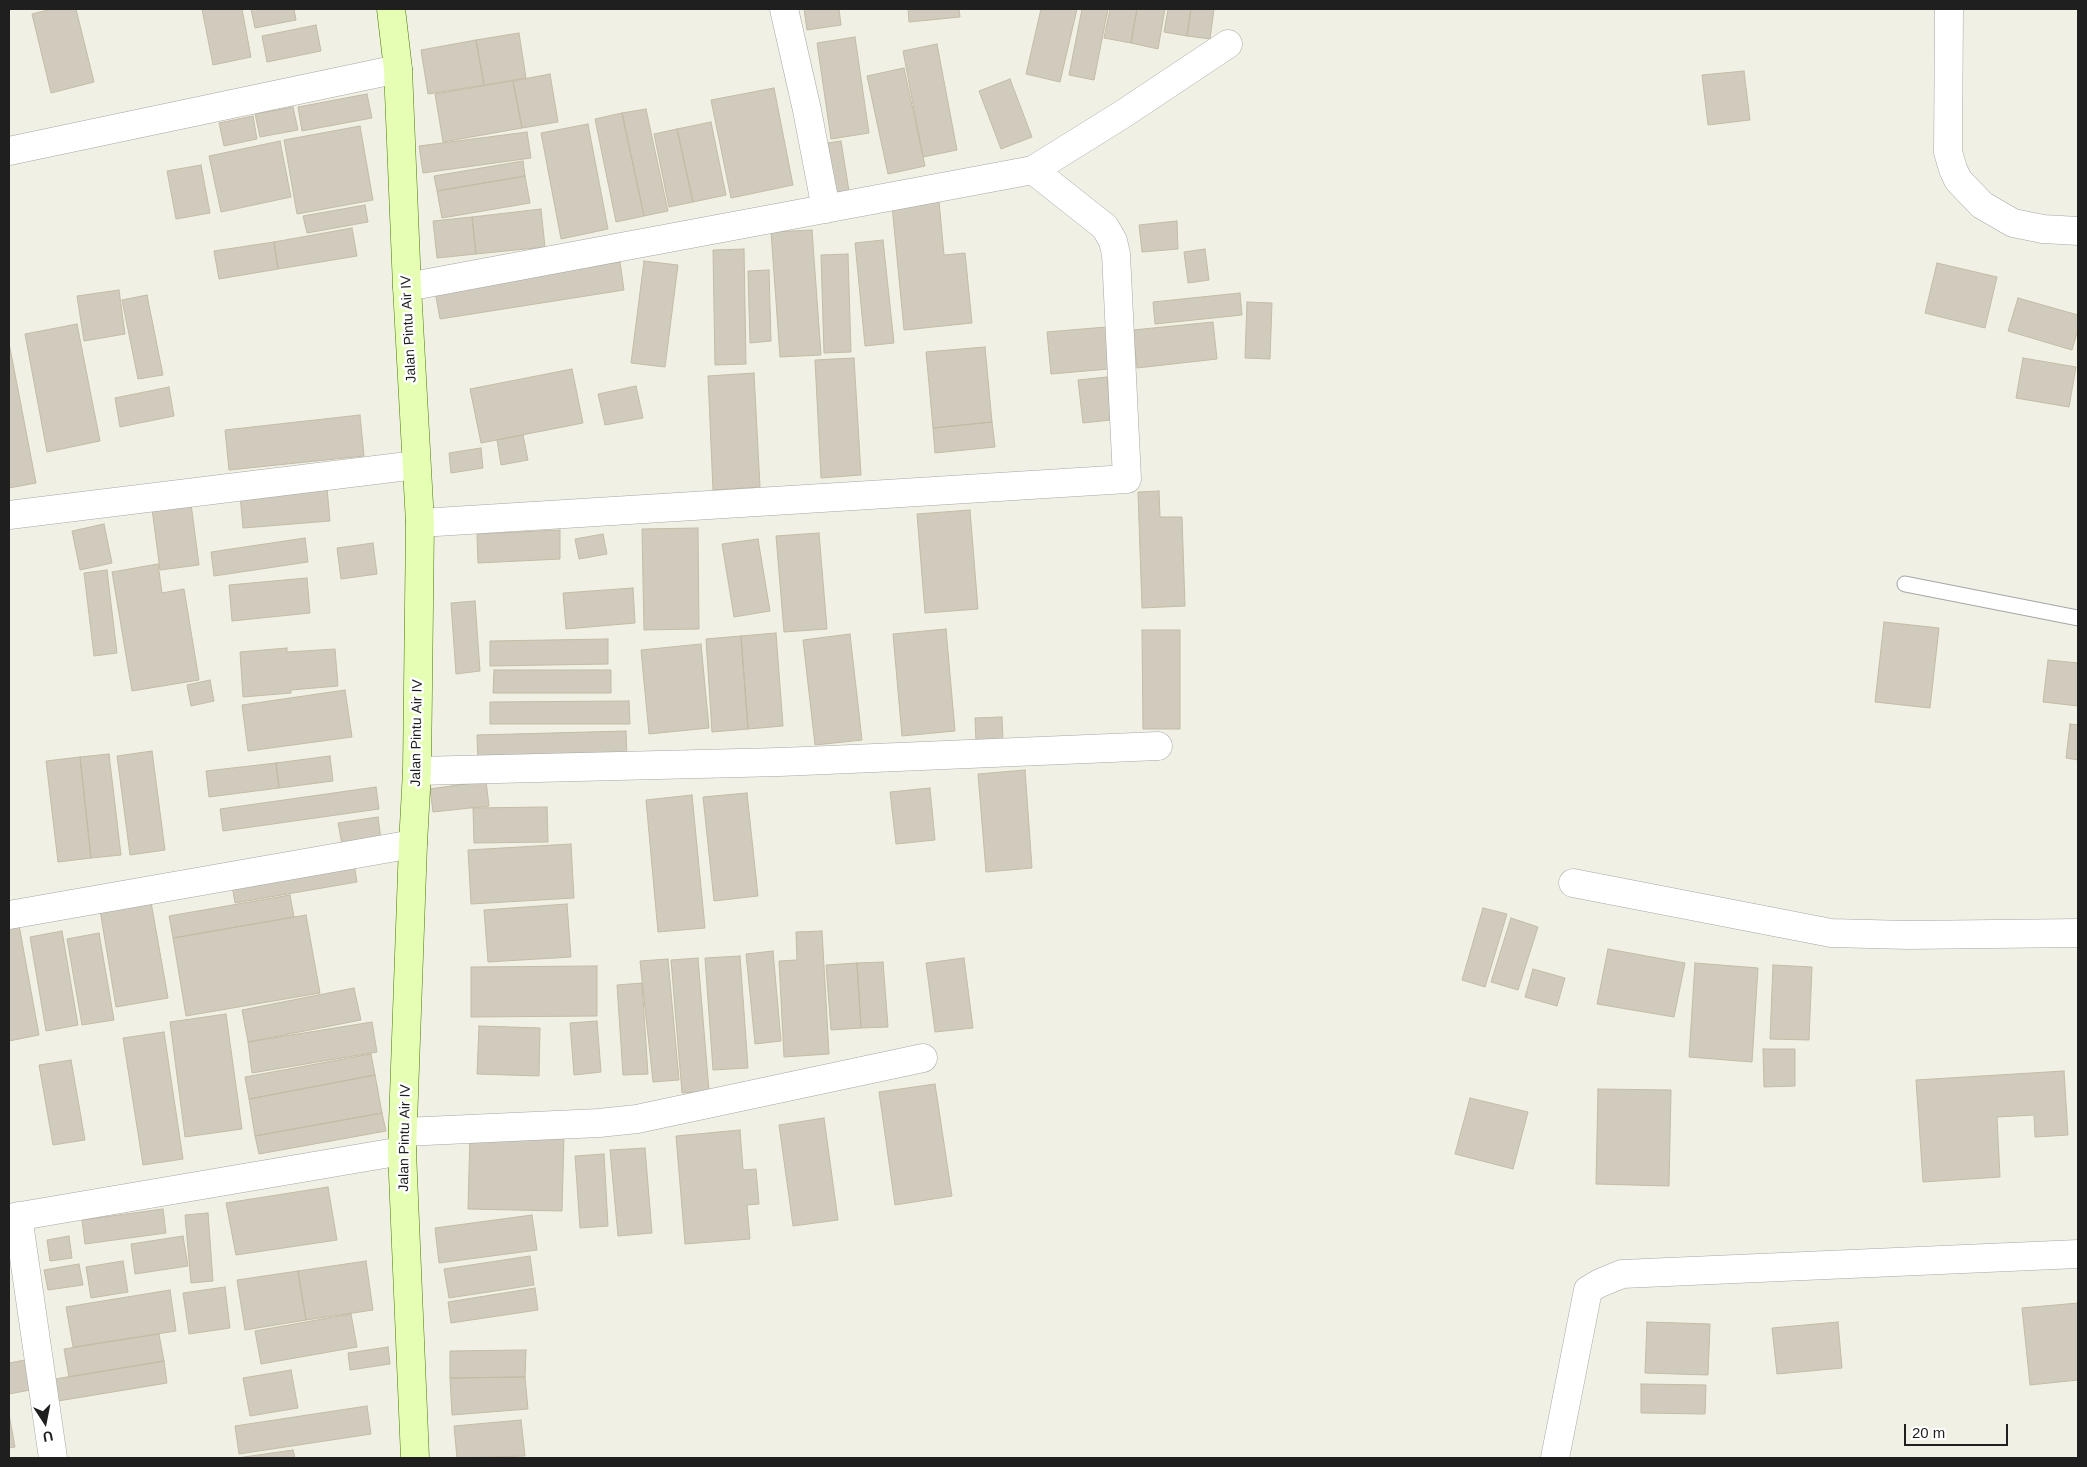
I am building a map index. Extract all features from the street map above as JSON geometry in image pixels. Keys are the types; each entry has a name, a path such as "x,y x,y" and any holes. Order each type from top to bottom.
{"main road":[{"name":"Jalan Pintu Air IV","path":"391,9 398,69 407,287 420,524 417,771 403,1142 414,1458"}],"street":[{"path":"784,9 807,110 826,209"},
{"path":"1949,9 1948,152 1952,169 1958,180 1982,205 2013,223 2043,229 2078,231"},
{"path":"407,287 1033,170 1123,114 1228,44"},
{"path":"9,151 398,69"},
{"path":"420,524 1127,479 1116,254 1113,241 1105,227 1033,170"},
{"path":"9,515 416,465"},
{"path":"417,771 780,762 1158,746"},
{"path":"9,915 413,844"},
{"path":"1573,883 1830,933 1908,935 2078,934"},
{"path":"53,1458 13,1217 403,1142 638,1119 923,1058"},
{"path":"1555,1458 1588,1290 1622,1274 2078,1254"}],"lane":[{"path":"1905,584 2078,618"}],"building":[{"path":"52,9 76,9 94,82 51,93 32,14"},
{"path":"202,9 242,9 251,57 213,65"},
{"path":"251,9 294,9 296,20 255,28"},
{"path":"804,9 839,9 841,25 807,30"},
{"path":"908,9 959,9 960,17 909,22"},
{"path":"1041,9 1077,9 1060,82 1026,74"},
{"path":"1082,9 1108,9 1094,80 1069,75"},
{"path":"1110,9 1137,9 1131,43 1104,38"},
{"path":"1137,9 1165,9 1158,49 1131,43"},
{"path":"1168,9 1191,9 1187,36 1164,32"},
{"path":"1191,9 1214,9 1210,39 1187,36"},
{"path":"316,25 321,51 267,62 262,36"},
{"path":"519,33 526,78 484,85 476,40"},
{"path":"855,37 869,133 831,139 817,43"},
{"path":"476,40 484,85 428,94 421,50"},
{"path":"937,44 957,150 923,157 903,51"},
{"path":"904,68 925,166 888,174 867,76"},
{"path":"1744,71 1750,120 1708,125 1702,75"},
{"path":"550,74 558,122 522,128 513,81"},
{"path":"1010,79 1032,137 1001,149 979,91"},
{"path":"513,81 522,128 443,142 435,94"},
{"path":"774,88 793,185 731,198 711,100"},
{"path":"367,94 372,118 302,131 298,107"},
{"path":"293,107 298,130 260,137 255,114"},
{"path":"646,109 668,211 644,216 622,113"},
{"path":"622,113 644,216 616,222 595,119"},
{"path":"253,116 257,139 224,146 219,123"},
{"path":"711,122 726,195 693,202 677,129"},
{"path":"588,124 608,229 561,239 541,133"},
{"path":"360,126 373,200 297,214 284,140"},
{"path":"677,129 693,202 669,207 654,134"},
{"path":"527,132 531,158 423,173 419,146"},
{"path":"280,141 291,197 221,212 209,156"},
{"path":"841,141 849,191 829,194 821,144"},
{"path":"523,161 525,176 437,191 434,176"},
{"path":"201,165 210,213 176,219 167,171"},
{"path":"525,176 530,203 442,218 437,191"},
{"path":"939,201 944,255 965,253 972,323 904,330 892,206"},
{"path":"365,205 368,222 307,233 303,216"},
{"path":"541,209 545,247 476,254 472,217"},
{"path":"472,217 476,254 437,258 433,221"},
{"path":"1177,221 1178,249 1142,252 1139,225"},
{"path":"352,228 357,256 278,269 274,242"},
{"path":"812,230 821,355 780,357 771,232"},
{"path":"883,240 894,343 865,346 855,243"},
{"path":"274,242 278,269 219,279 214,251"},
{"path":"744,249 746,364 715,365 713,250"},
{"path":"1205,249 1209,280 1188,283 1184,252"},
{"path":"848,254 851,352 824,353 821,255"},
{"path":"644,261 678,265 665,367 631,363"},
{"path":"620,262 624,290 440,319 435,291"},
{"path":"1937,263 1997,277 1985,328 1925,313"},
{"path":"769,270 771,341 750,343 748,271"},
{"path":"119,290 125,334 84,341 77,296"},
{"path":"1240,293 1242,315 1155,324 1153,302"},
{"path":"147,295 163,375 138,379 122,300"},
{"path":"2018,298 2078,315 2078,329 2072,350 2008,331"},
{"path":"1247,302 1272,303 1270,359 1245,358"},
{"path":"1213,322 1217,359 1137,368 1133,330"},
{"path":"77,324 100,441 47,452 25,334"},
{"path":"1106,327 1109,369 1051,374 1047,332"},
{"path":"9,343 36,483 9,488"},
{"path":"985,347 992,422 933,428 926,352"},
{"path":"854,358 861,475 821,478 815,360"},
{"path":"2023,358 2076,367 2069,407 2016,398"},
{"path":"572,369 583,423 481,443 470,389"},
{"path":"754,373 760,487 713,490 708,376"},
{"path":"1107,377 1111,420 1083,423 1078,380"},
{"path":"636,386 643,418 605,425 598,394"},
{"path":"169,387 174,416 120,427 115,398"},
{"path":"360,415 364,456 229,470 225,430"},
{"path":"992,422 995,447 935,453 933,428"},
{"path":"523,435 528,460 501,465 497,440"},
{"path":"481,448 483,468 451,473 449,453"},
{"path":"327,488 330,521 243,528 240,495"},
{"path":"1159,491 1160,517 1182,517 1185,606 1142,608 1138,492"},
{"path":"190,496 199,565 160,570 151,501"},
{"path":"970,510 978,609 925,613 917,514"},
{"path":"104,524 112,563 80,570 72,531"},
{"path":"698,528 699,629 644,630 642,529"},
{"path":"560,530 560,559 478,563 477,534"},
{"path":"819,533 827,629 784,632 776,536"},
{"path":"603,534 607,554 579,559 575,539"},
{"path":"305,538 308,562 214,576 211,552"},
{"path":"758,539 770,611 734,617 722,544"},
{"path":"373,543 377,574 341,579 337,548"},
{"path":"158,564 162,593 184,589 199,680 132,691 112,572"},
{"path":"107,570 117,653 94,656 84,573"},
{"path":"307,578 310,613 232,621 229,585"},
{"path":"633,588 635,623 566,629 563,593"},
{"path":"475,601 480,671 456,674 451,603"},
{"path":"1884,622 1939,628 1930,708 1875,702"},
{"path":"946,629 955,731 902,736 893,634"},
{"path":"1142,630 1180,630 1180,729 1143,729"},
{"path":"776,633 783,726 748,729 741,636"},
{"path":"850,634 862,740 815,745 803,640"},
{"path":"741,636 748,729 712,732 706,639"},
{"path":"608,639 608,664 490,666 490,641"},
{"path":"701,644 709,728 649,734 641,650"},
{"path":"287,648 287,652 335,649 338,686 291,690 291,693 243,697 240,652"},
{"path":"2048,660 2078,663 2078,706 2043,702"},
{"path":"494,670 611,670 611,693 493,693"},
{"path":"210,680 214,701 191,706 187,685"},
{"path":"345,690 352,737 248,751 242,705"},
{"path":"629,701 630,724 490,724 490,702"},
{"path":"1002,717 1003,741 976,743 975,718"},
{"path":"2070,724 2078,725 2078,760 2066,758"},
{"path":"626,731 627,759 478,763 477,735"},
{"path":"152,751 165,850 130,855 117,756"},
{"path":"109,754 121,855 91,858 80,757"},
{"path":"330,756 333,781 279,788 276,763"},
{"path":"80,757 91,858 58,862 46,761"},
{"path":"276,763 279,788 209,797 206,771"},
{"path":"1025,770 1032,868 986,872 978,774"},
{"path":"486,781 489,806 433,812 430,789"},
{"path":"376,787 379,809 223,831 220,809"},
{"path":"930,788 935,840 896,844 890,792"},
{"path":"747,793 758,896 714,901 703,797"},
{"path":"692,795 705,928 658,932 646,800"},
{"path":"547,807 548,842 474,843 473,808"},
{"path":"378,817 381,839 342,845 338,823"},
{"path":"571,844 574,898 471,904 468,850"},
{"path":"353,858 357,882 235,903 231,879"},
{"path":"290,895 294,917 173,938 169,916"},
{"path":"151,902 168,998 116,1007 100,910"},
{"path":"567,904 571,957 488,962 484,910"},
{"path":"1483,908 1507,914 1485,987 1462,980"},
{"path":"306,915 320,993 186,1016 173,938"},
{"path":"1511,918 1538,927 1518,990 1491,982"},
{"path":"19,925 39,1035 9,1041 9,927"},
{"path":"62,931 78,1025 46,1031 30,937"},
{"path":"822,931 829,1054 784,1057 779,961 797,960 796,932"},
{"path":"99,933 114,1020 82,1025 67,939"},
{"path":"1608,949 1685,963 1674,1017 1597,1004"},
{"path":"773,951 781,1041 755,1044 746,954"},
{"path":"740,956 748,1068 713,1070 705,958"},
{"path":"698,958 709,1091 682,1093 671,960"},
{"path":"964,958 973,1028 935,1032 926,963"},
{"path":"668,959 679,1080 653,1082 640,961"},
{"path":"883,962 888,1027 861,1028 857,963"},
{"path":"857,963 861,1028 831,1030 826,965"},
{"path":"1695,963 1758,968 1752,1062 1689,1057"},
{"path":"1773,965 1812,967 1809,1040 1770,1039"},
{"path":"597,966 597,1016 471,1017 471,967"},
{"path":"1533,969 1565,978 1557,1006 1525,997"},
{"path":"642,983 648,1074 623,1075 617,985"},
{"path":"354,988 361,1020 248,1042 242,1010"},
{"path":"226,1014 242,1129 185,1137 170,1022"},
{"path":"597,1021 601,1072 574,1075 570,1023"},
{"path":"372,1022 377,1052 252,1073 248,1042"},
{"path":"479,1026 540,1028 539,1076 477,1074"},
{"path":"164,1032 183,1159 143,1165 123,1038"},
{"path":"1763,1049 1795,1049 1795,1086 1764,1087"},
{"path":"371,1054 375,1075 249,1099 245,1077"},
{"path":"71,1060 85,1140 53,1145 39,1065"},
{"path":"2064,1071 2068,1135 2035,1137 2034,1115 1997,1117 2000,1177 1923,1182 1916,1080"},
{"path":"375,1075 382,1113 255,1136 249,1099"},
{"path":"935,1084 952,1196 895,1205 879,1092"},
{"path":"1598,1089 1671,1090 1669,1186 1596,1184"},
{"path":"1470,1098 1528,1112 1513,1169 1455,1154"},
{"path":"382,1113 386,1131 259,1154 255,1136"},
{"path":"824,1118 838,1220 793,1226 779,1125"},
{"path":"740,1130 743,1170 756,1169 759,1204 747,1205 750,1239 685,1244 676,1136"},
{"path":"470,1134 564,1136 562,1211 468,1209"},
{"path":"645,1148 652,1233 618,1236 610,1150"},
{"path":"604,1154 608,1226 580,1228 575,1156"},
{"path":"328,1187 337,1240 236,1255 226,1203"},
{"path":"163,1209 166,1233 85,1244 82,1220"},
{"path":"208,1213 213,1281 191,1283 185,1215"},
{"path":"532,1215 537,1250 439,1263 435,1228"},
{"path":"69,1236 72,1258 50,1261 47,1240"},
{"path":"183,1236 188,1266 135,1274 131,1244"},
{"path":"530,1256 534,1285 449,1298 444,1269"},
{"path":"123,1261 128,1292 91,1298 86,1267"},
{"path":"366,1261 373,1310 306,1320 298,1271"},
{"path":"79,1264 83,1285 48,1290 44,1270"},
{"path":"298,1271 306,1320 245,1330 237,1280"},
{"path":"225,1287 230,1328 189,1334 183,1293"},
{"path":"535,1288 538,1310 451,1323 448,1302"},
{"path":"170,1290 176,1331 73,1347 66,1307"},
{"path":"2078,1303 2078,1380 2030,1385 2022,1308"},
{"path":"351,1314 357,1347 261,1364 255,1331"},
{"path":"1647,1322 1710,1324 1708,1375 1645,1373"},
{"path":"1838,1322 1842,1368 1777,1374 1772,1328"},
{"path":"159,1334 164,1361 69,1377 64,1349"},
{"path":"388,1347 390,1364 350,1370 348,1353"},
{"path":"526,1350 525,1377 450,1378 450,1351"},
{"path":"25,1360 30,1390 9,1394 9,1363"},
{"path":"164,1361 167,1383 58,1401 55,1379"},
{"path":"291,1370 298,1408 250,1416 243,1378"},
{"path":"525,1377 528,1409 452,1415 450,1378"},
{"path":"1641,1384 1706,1385 1705,1414 1641,1413"},
{"path":"367,1406 371,1434 239,1454 235,1426"},
{"path":"9,1414 15,1447 9,1448"},
{"path":"521,1420 525,1456 457,1458 454,1426"},
{"path":"293,1450 295,1458 237,1458"}]}
